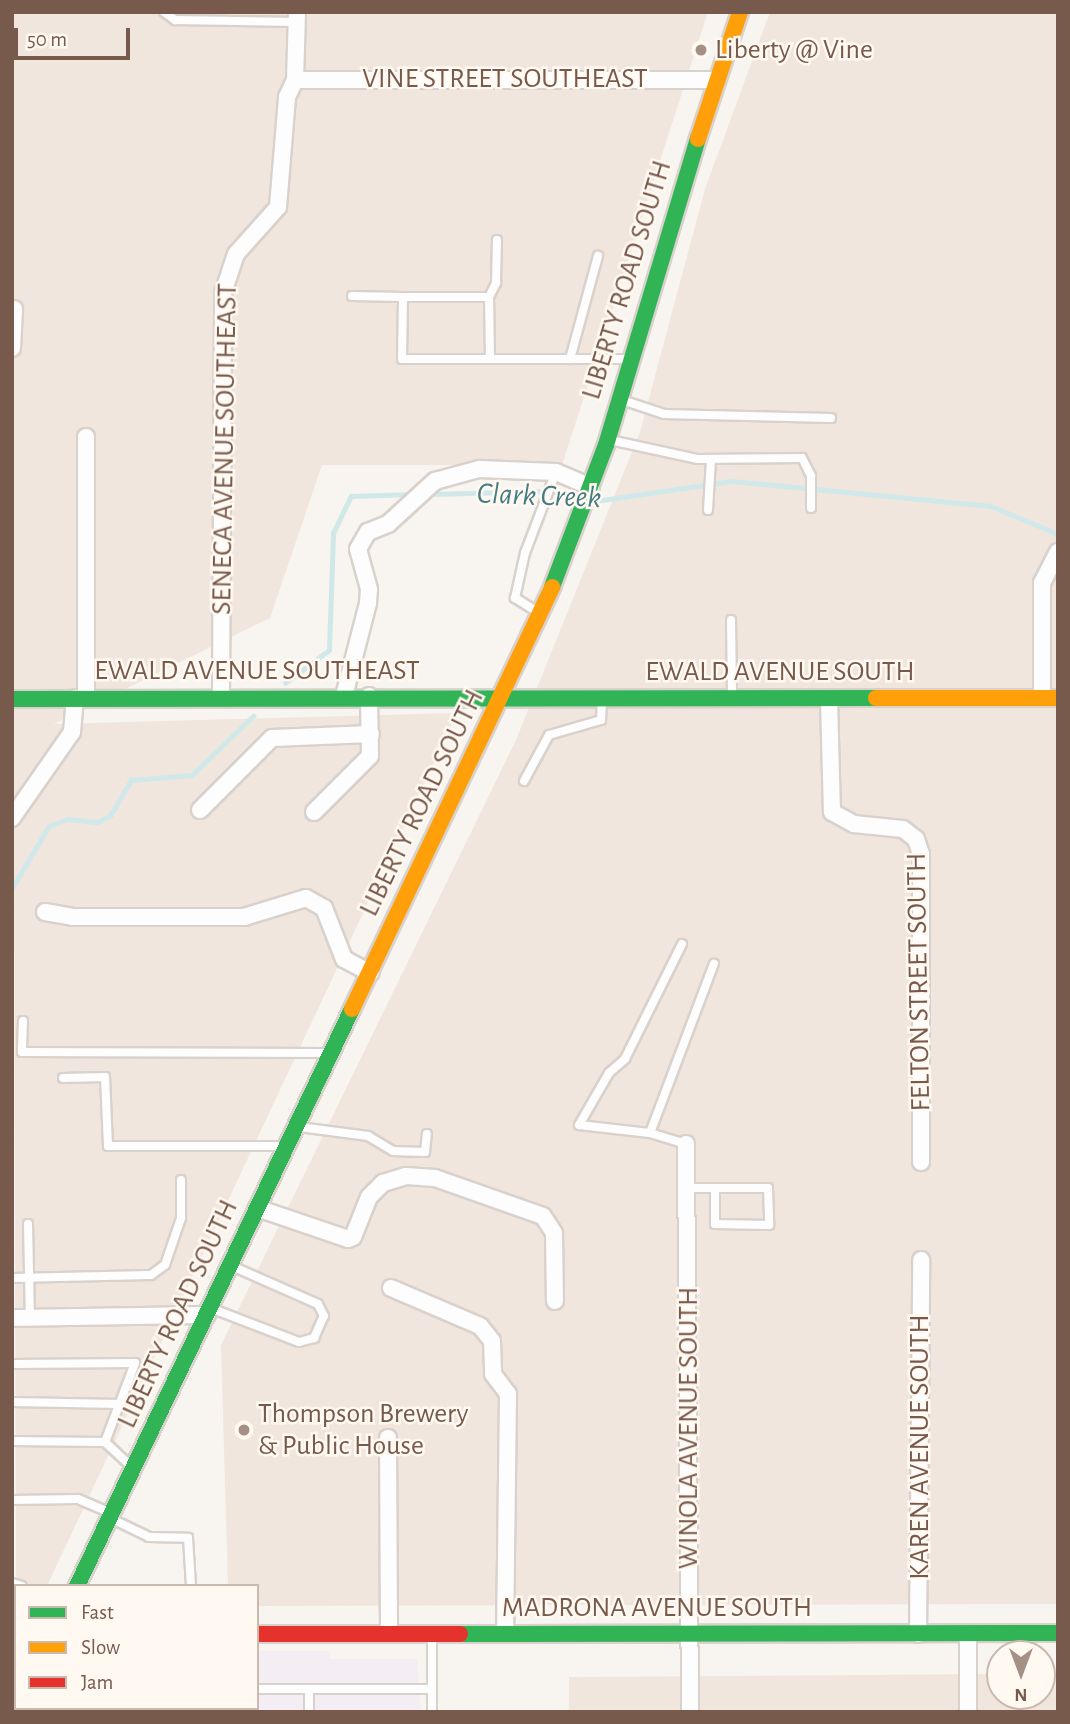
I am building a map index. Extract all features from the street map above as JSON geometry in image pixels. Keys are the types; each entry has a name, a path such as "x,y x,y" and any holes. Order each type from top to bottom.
{"main road":[{"name":"LIBERTY ROAD SOUTH","path":"78,1584 541,613 592,488 715,80 740,12"},
{"name":"EWALD AVENUE SOUTHEAST","path":"12,699 344,696 502,698"},
{"name":"EWALD AVENUE SOUTH","path":"502,698 1050,698"},
{"name":"MADRONA AVENUE SOUTH","path":"259,1634 1058,1633"}],"street":[{"name":"SENECA AVENUE SOUTHEAST","path":"221,697 223,293 236,254 278,207 287,97 295,80 297,17"},
{"name":"VINE STREET SOUTHEAST","path":"295,80 715,80"},
{"path":"12,348 14,309"},
{"path":"12,818 72,732 80,698 86,438"},
{"path":"344,696 362,637 369,589 358,550 368,532 388,524 435,481 479,469 556,472 592,488"},
{"path":"1050,698 1042,583 1058,552"},
{"path":"314,812 370,756 369,696"},
{"name":"FELTON STREET SOUTH","path":"830,699 832,812 854,824 903,829 916,839 921,854 921,1162"},
{"path":"200,810 272,737 371,734"},
{"path":"45,912 72,917 244,917 306,898 324,908 344,960 370,973"},
{"name":"WINOLA AVENUE SOUTH","path":"686,1144 690,1712"},
{"path":"257,1208 348,1239 353,1237 369,1197 383,1183 406,1176 435,1178 543,1216 554,1233 555,1301"},
{"name":"KAREN AVENUE SOUTH","path":"918,1634 921,1260"},
{"path":"391,1288 480,1326 492,1341 493,1374 508,1394 505,1634"},
{"path":"12,1318 209,1311"},
{"path":"388,1438 389,1634"},
{"path":"968,1634 968,1712"}],"lane":[{"path":"164,12 175,20 297,17"},
{"path":"490,359 489,297 496,283 497,240"},
{"path":"570,359 598,256"},
{"path":"352,296 489,297"},
{"path":"402,297 402,359 631,359"},
{"path":"619,399 664,414 831,418"},
{"path":"607,440 711,460 802,458 811,476 811,508"},
{"path":"708,510 711,460"},
{"path":"541,613 515,598 525,553 556,472"},
{"path":"731,620 732,699"},
{"path":"524,781 549,735 601,720 603,698"},
{"path":"682,944 625,1059 609,1073 579,1125 650,1133 686,1144"},
{"path":"650,1133 714,964"},
{"path":"23,1021 22,1052 331,1053"},
{"path":"63,1078 105,1077 108,1146 287,1146"},
{"path":"296,1126 368,1136 393,1152 425,1152 427,1134"},
{"path":"12,1278 151,1275 165,1265 181,1218 181,1180"},
{"path":"688,1188 715,1188 768,1188 769,1226 715,1224 715,1188"},
{"path":"28,1224 30,1318"},
{"path":"209,1311 299,1342 314,1338 324,1316 318,1304 230,1265"},
{"path":"12,1364 135,1363 105,1442"},
{"path":"12,1402 120,1404"},
{"path":"12,1441 105,1442 134,1468"},
{"path":"12,1500 78,1499 149,1537 188,1538 191,1584"},
{"path":"432,1634 432,1712"},
{"path":"259,1689 432,1689"},
{"path":"309,1689 309,1712"}],"shaded area":[{"path":"12,12 708,12 562,465 322,465 270,618 54,724 457,713 48,1584 16,1584"},
{"path":"770,12 1058,12 1058,1604 259,1606 259,1584 228,1584 221,1345 516,740 640,432 705,189"},
{"path":"259,1651 330,1651 330,1659 417,1659 421,1712 42,1712 259,1710"},
{"path":"1056,1673 1058,1712 569,1712 569,1677 986,1674 986,1710 1056,1710"}],"waterway":[{"name":"Clark Creek","path":"595,501 732,481 991,506 1058,534"},
{"name":"Clark Creek","path":"430,494 553,491 576,501"},
{"name":"Clark Creek","path":"285,683 329,650 333,533 351,496 414,494"},
{"name":"Clark Creek","path":"12,888 49,826 67,819 98,822 110,816 131,780 192,775 253,716"}],"traffic: fast":[{"path":"552,587 606,445 698,139"},
{"path":"12,699 876,698"},
{"path":"78,1584 352,1009"},
{"path":"460,1634 1058,1633"}],"traffic: slow":[{"path":"698,139 740,12"},
{"path":"352,1009 552,587"},
{"path":"876,698 1058,698"}],"traffic: jam":[{"path":"259,1634 460,1634"}],"place":[{"name":"Liberty @ Vine","path":"701,50"},
{"name":"Thompson Brewery & Public House","path":"244,1430"}]}
